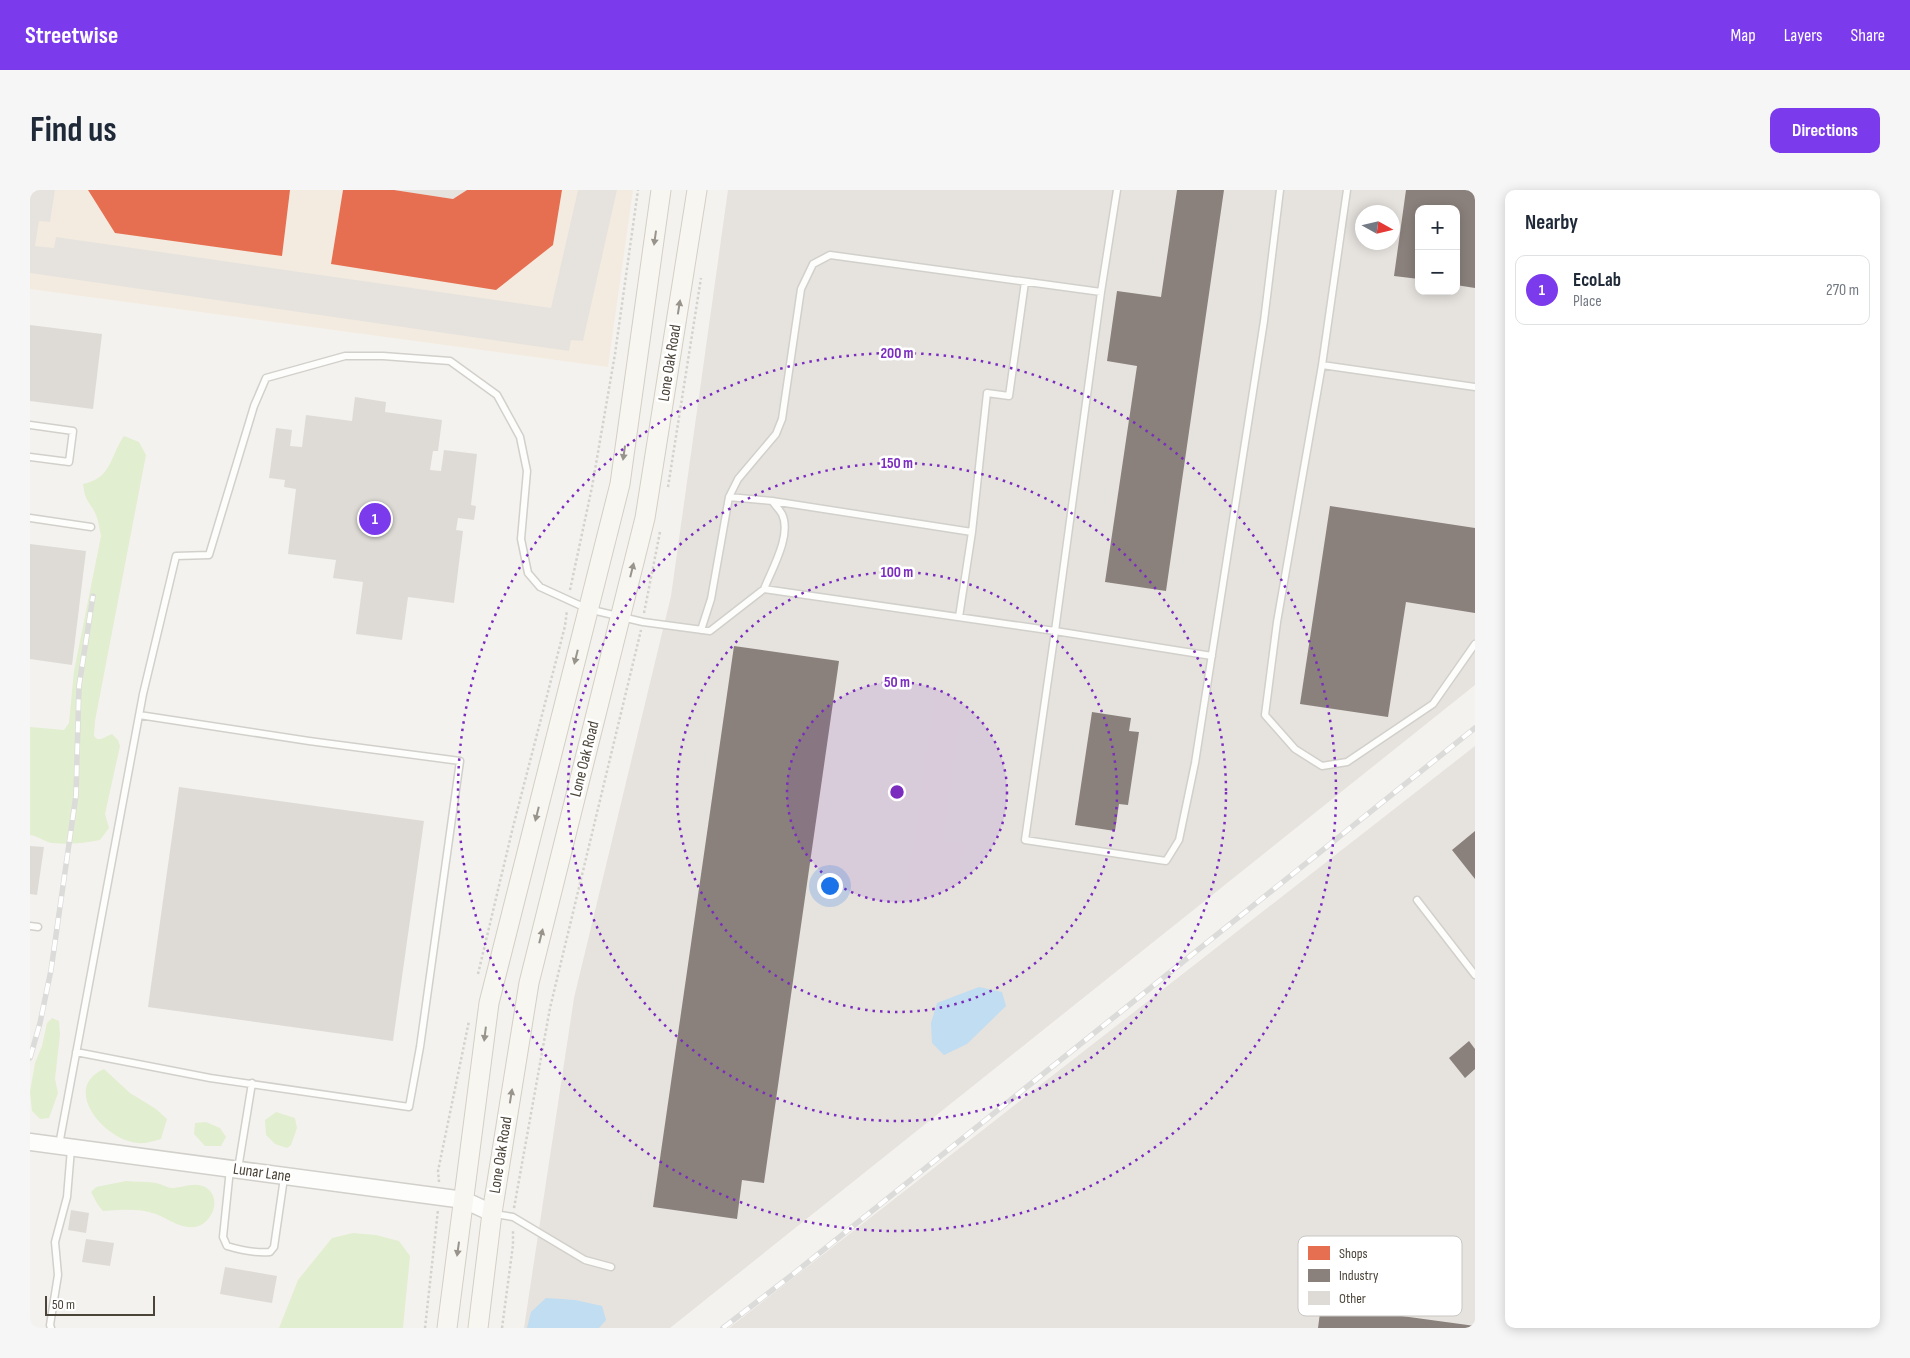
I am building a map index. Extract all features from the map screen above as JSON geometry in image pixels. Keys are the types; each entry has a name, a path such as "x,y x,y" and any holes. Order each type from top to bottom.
{"main road":[{"name":"Lone Oak Road","path":"448,1328 489,1003 620,484 661,190"},
{"name":"Lone Oak Road","path":"478,1328 492,1213 529,983 645,518 697,190"}],"street":[{"name":"Lunar Lane","path":"30,1142 464,1200 492,1213"}],"lane":[{"path":"1117,190 1101,292 1056,631 1025,840 1166,862 1179,840 1195,762 1264,321 1280,190"},
{"path":"1347,190 1322,365 1277,622 1265,715 1295,749 1322,766 1347,762 1433,704 1475,644"},
{"path":"701,630 711,599 729,497 738,479 776,434 782,419 802,289 813,264 830,255 1101,292"},
{"path":"959,617 972,532 987,394 1009,396 1026,282"},
{"path":"50,1328 58,1275 55,1242 67,1197 65,1147 76,1052 139,714 162,610 176,556 209,555 254,406 266,378 345,356 450,360 497,395 520,436 527,471 521,539 528,573 540,587 588,609 620,618 710,631 764,589 782,546 785,527 782,514 772,502"},
{"path":"1322,365 1475,387"},
{"path":"30,424 73,431 70,462 30,457"},
{"path":"729,497 972,532"},
{"path":"30,518 91,527"},
{"path":"764,589 1056,631 1212,656"},
{"path":"76,1052 210,1078 409,1107 420,1047 460,761 309,741 139,714"},
{"path":"1417,900 1475,976"},
{"path":"30,926 38,927"},
{"path":"252,1083 222,1237 227,1246 270,1252 276,1241 285,1176"},
{"path":"492,1213 513,1217 585,1260 610,1267"}],"path":[{"path":"476,983 513,827 565,626 568,599 592,487 616,354 638,190"},
{"path":"668,489 703,269"},
{"path":"502,1328 513,1245 513,1217 550,1008 571,916 640,641 661,527"},
{"path":"425,1328 440,1197 438,1171 470,1012"}],"shaded area":[{"path":"30,190 633,190 608,367 30,289"},
{"path":"30,190 55,190 50,222 39,221 35,246 54,248 56,237 551,308 578,190 617,190 583,341 571,340 569,351 30,273"},
{"path":"394,190 467,190 453,199"},
{"path":"728,190 1475,190 1475,685 670,1328 524,1328 574,998 671,596"},
{"path":"806,190 1028,190 1023,221 1017,220 1015,233 804,202"},
{"path":"1037,190 1309,190 1205,883 1134,872 1122,956 1111,954 1109,957 1116,966 1093,985 1086,976 1083,977 1081,988 1045,983 1054,916 1042,914 1043,901 1032,899 1031,905 1010,902 1011,895 1000,893 998,908 985,907 984,914 967,911 968,903 956,901 963,844 943,840 972,635 762,604 752,605 735,618 733,622 735,625 684,616 682,612 695,604 703,592 706,583 719,489 724,476 766,424 770,416 790,280 794,270 812,247 819,210 1030,240"},
{"path":"763,618 869,633 868,645 941,655 868,1160 863,1168 790,1226 722,1266 713,1248 726,1232 730,1219 737,1220 743,1181 766,1184 840,668 848,670 850,668 850,664 838,658 759,646"},
{"path":"678,652 718,657 649,1135 636,1134 623,1230 571,1221 563,1215 556,1204 552,1190 555,1174 565,1153 554,1146 622,1001 630,977"},
{"path":"1475,746 1475,1328 729,1328"},
{"path":"1271,1024 1307,1034 1319,1060 1398,1101 1418,1118 1475,1188 1475,1324 1417,1316 1462,1316 1462,1236 1298,1236 1298,1245 1289,1246 1273,1254 1267,1260 1266,1267 1268,1273 1295,1304 1293,1318 1319,1322 1318,1328 809,1328 841,1303 1093,1131 1194,1065"}],"green space":[{"path":"124,436 139,442 146,455 95,721 94,736 97,739 112,734 118,740 120,746 105,814 109,828 100,840 64,844 52,843 30,835 30,727 64,730 69,723 74,671 101,536 95,512 86,498 83,484 100,477 105,472"},
{"path":"52,1018 59,1021 60,1034 55,1079 58,1093 49,1118 40,1119 32,1111 30,1092 35,1063 42,1046 47,1023"},
{"path":"104,1069 130,1093 156,1109 167,1119 161,1139 141,1143 125,1140 101,1124 92,1112 87,1100 86,1088 91,1078"},
{"path":"276,1112 295,1118 297,1128 291,1145 287,1148 275,1144 266,1135 265,1120"},
{"path":"206,1122 220,1128 226,1137 221,1146 205,1146 194,1134 195,1123"},
{"path":"126,1181 152,1182 171,1188 195,1185 204,1186 212,1194 214,1200 213,1211 210,1217 201,1225 184,1227 156,1214 143,1211 103,1211 91,1192 96,1187"},
{"path":"353,1233 376,1235 399,1241 410,1256 403,1328 279,1328 298,1280 332,1238"}],"water":[{"path":"979,987 1002,992 1006,1006 967,1044 944,1055 932,1043 931,1023 937,1003"},
{"path":"546,1298 575,1300 602,1306 606,1320 599,1328 527,1328 531,1312"}],"building: Shops":[{"path":"88,190 290,190 282,256 115,233"},
{"path":"343,190 394,190 453,199 467,190 562,190 553,245 496,290 331,264"}],"building: Industry":[{"path":"1177,190 1224,190 1166,591 1105,582 1137,366 1107,361 1117,291 1161,297"},
{"path":"1406,190 1475,190 1475,288 1460,286 1460,205 1415,205 1415,279 1394,276 1398,250 1400,250 1400,233"},
{"path":"1330,506 1475,528 1475,613 1406,602 1388,717 1300,704"},
{"path":"734,646 839,661 764,1183 742,1180 737,1219 653,1207"},
{"path":"1092,712 1131,718 1129,731 1139,732 1128,805 1119,804 1115,831 1075,825"},
{"path":"1475,831 1475,879 1452,850"},
{"path":"1469,1041 1475,1049 1475,1069 1465,1078 1449,1058"},
{"path":"1320,1316 1402,1316 1475,1326 1475,1328 1318,1328"}],"building: Other":[{"path":"30,325 102,334 93,409 30,401"},
{"path":"355,397 386,402 385,412 442,420 438,451 433,451 430,470 441,471 444,450 477,454 471,505 476,506 474,520 458,518 456,530 463,531 454,603 408,597 402,640 356,634 363,582 333,578 336,560 288,554 296,489 284,487 285,480 269,478 276,428 292,430 290,446 302,447 306,415 352,421"},
{"path":"30,544 86,551 72,665 30,659"},
{"path":"179,787 424,821 393,1041 148,1007"},
{"path":"30,846 44,847 37,895 30,894"},
{"path":"71,1210 89,1213 86,1233 68,1230"},
{"path":"86,1239 114,1243 110,1266 82,1262"},
{"path":"225,1267 277,1276 272,1303 220,1294"}],"railway":[{"path":"30,1058 40,1023 51,970 76,795 79,686 93,596"},
{"path":"723,1328 792,1275 1475,728"}],"place":[{"name":"EcoLab","path":"375,519"}]}
